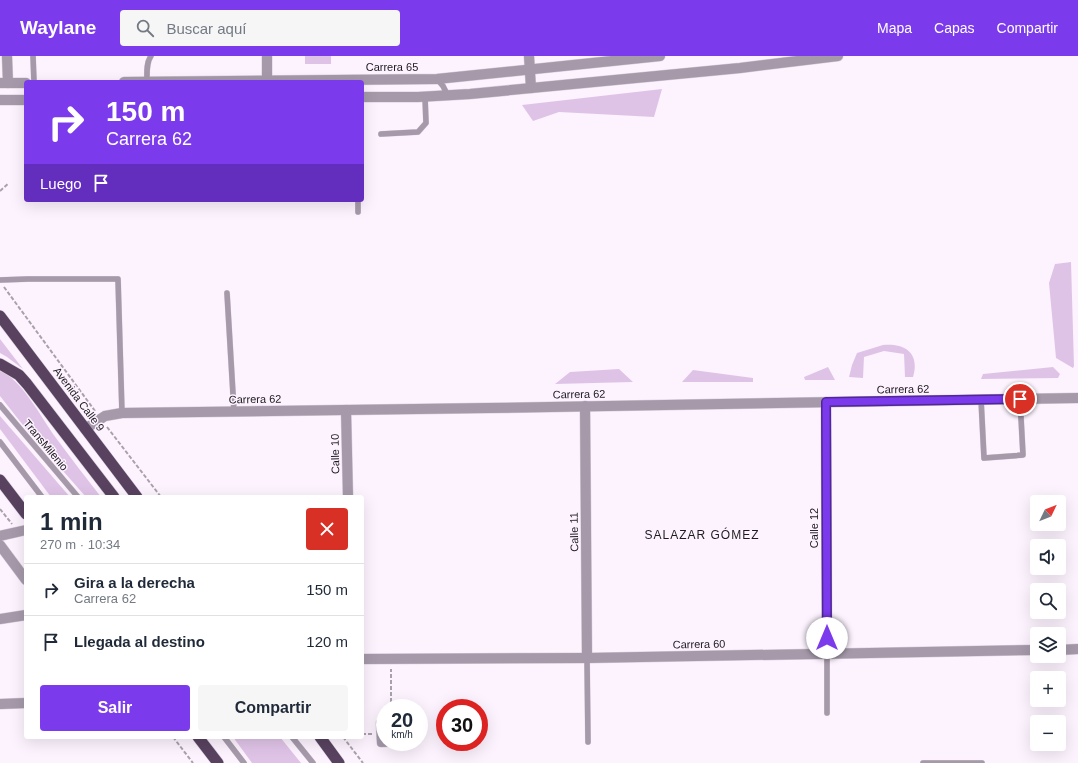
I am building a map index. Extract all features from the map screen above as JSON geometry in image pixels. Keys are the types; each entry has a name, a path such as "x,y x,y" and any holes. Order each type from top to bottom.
{"highway":[{"name":"Avenida Calle 9","path":"0,316 135,495"},
{"path":"0,364 15,373 27,384 112,495"},
{"path":"0,480 24,511"},
{"path":"200,739 218,763"},
{"path":"321,739 339,763"}],"street":[{"path":"8,56 4,83 24,83"},
{"path":"266,56 267,80"},
{"path":"529,56 531,88"},
{"name":"Carrera 65","path":"267,80 437,79 660,56"},
{"path":"364,97 448,96 740,68 838,56"},
{"path":"0,100 24,100"},
{"name":"Carrera 62","path":"85,429 105,416 122,412 346,410 1078,398"},
{"name":"Calle 12","path":"826,402 827,654"},
{"name":"Calle 11","path":"585,406 587,658"},
{"name":"Calle 10","path":"346,410 348,495"},
{"path":"0,536 24,530"},
{"path":"0,545 24,577"},
{"path":"0,619 24,615"},
{"path":"1066,650 1078,649"},
{"name":"Carrera 60","path":"364,659 587,658 1030,650"},
{"path":"0,704 24,703"}],"lane":[{"path":"33,56 34,80"},
{"path":"147,80 147,68 149,58 151,56"},
{"path":"437,79 443,86 448,96"},
{"path":"381,134 418,132 426,122 425,97"},
{"path":"358,202 358,212"},
{"path":"1,281 28,279 118,279 122,412"},
{"path":"227,293 234,411"},
{"path":"981,399 984,458 1023,455 1020,399"},
{"name":"TransMilenio","path":"0,406 76,495"},
{"path":"0,442 40,495"},
{"path":"827,654 827,713"},
{"path":"587,658 588,742"},
{"path":"226,739 244,763"},
{"path":"294,739 313,763"},
{"path":"923,763 982,763"}],"path":[{"path":"0,191 9,183"},
{"path":"1,281 87,401"},
{"path":"111,433 159,495"},
{"path":"0,509 7,518"},
{"path":"391,659 391,699"},
{"path":"175,739 193,763"},
{"path":"345,739 363,763"}],"shaded area":[{"path":"305,56 331,56 331,64 305,64"},
{"path":"662,89 654,117 559,112 533,121 522,105"},
{"path":"1071,262 1073,368 1056,358 1049,283 1055,264"},
{"path":"0,339 23,369 0,353"},
{"path":"883,345 904,348 913,356 915,369 913,377 905,377 904,354 884,351 864,357 863,378 849,377 857,353"},
{"path":"828,367 835,380 805,380 804,377"},
{"path":"1053,367 1060,374 1058,378 981,379 983,374"},
{"path":"619,369 633,382 555,384 570,372"},
{"path":"693,370 753,378 753,382 682,382"},
{"path":"0,371 8,375 24,391 56,438 99,495 84,495 26,429 0,396"},
{"path":"0,416 68,495 50,495 0,429"},
{"path":"234,739 282,739 301,763 252,763"}],"district":[{"name":"SALAZAR GÓMEZ","path":"702,535"}],"route":[{"path":"827,638 826,402 1020,399"}]}
